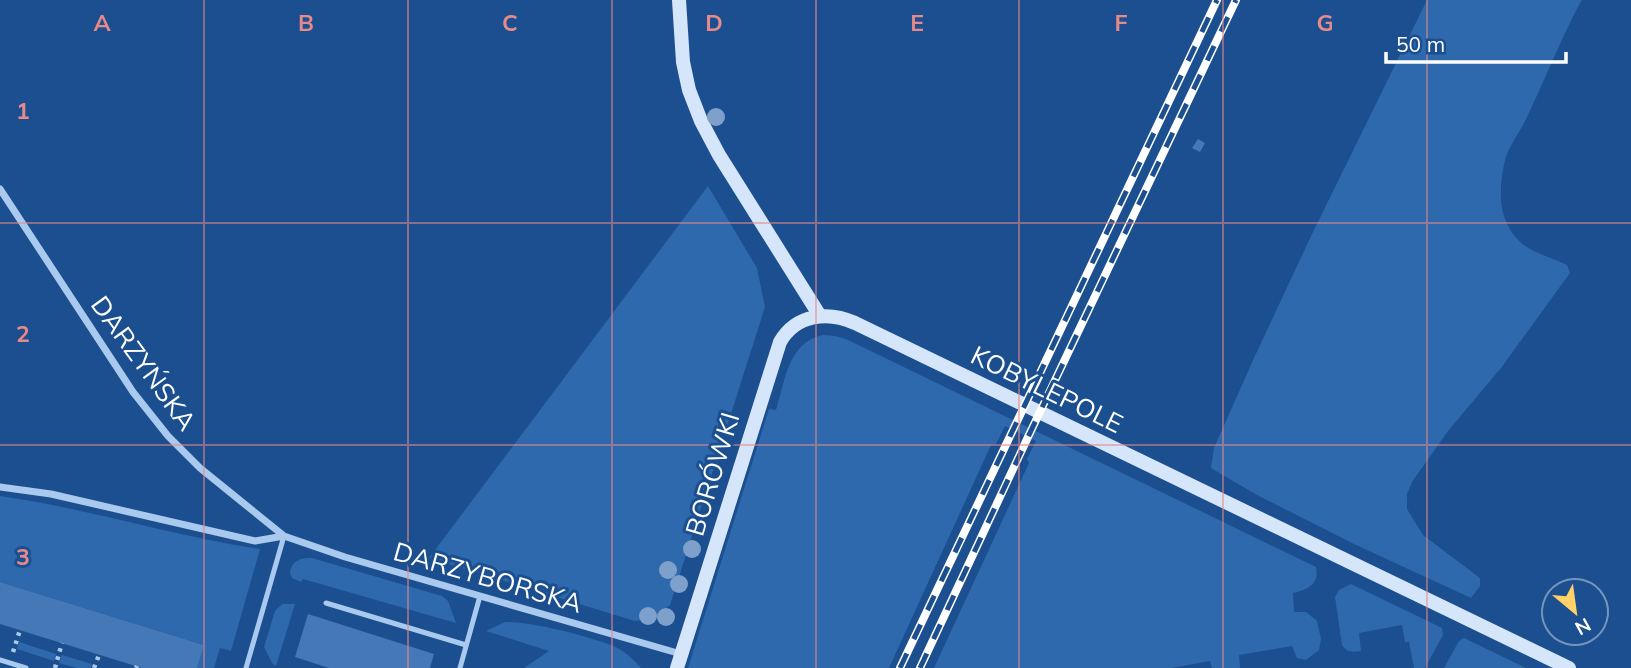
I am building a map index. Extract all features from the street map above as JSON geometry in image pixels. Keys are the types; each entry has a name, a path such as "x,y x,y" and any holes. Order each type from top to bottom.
{"street":[{"path":"679,0 684,70 701,121 731,175 820,316"},
{"name":"DARZYŃSKA","path":"0,189 133,392 168,436 200,468 284,537"},
{"name":"BORÓWKI","path":"679,661 780,342 794,325 820,316"},
{"name":"KOBYLEPOLE","path":"820,316 836,316 855,323 1569,668"},
{"name":"DARZYBORSKA","path":"0,487 51,494 255,541 284,537 480,596 679,661"}],"lane":[{"path":"248,667 284,537"},
{"path":"460,668 480,596"},
{"path":"326,603 466,645"},
{"path":"0,660 26,668"}],"path":[{"path":"10,663 20,630"},
{"path":"55,668 62,643"},
{"path":"94,668 99,654"}],"shaded area":[{"path":"1427,0 1582,0 1507,154 1501,190 1505,219 1516,238 1530,249 1567,265 1570,273 1501,368 1448,431 1412,482 1407,494 1407,509 1423,535 1480,578 1480,586 1471,598 1354,544 1257,495 1211,468 1214,448 1254,358"},
{"path":"708,186 757,268 765,307 670,605 654,618 635,621 429,558"},
{"path":"823,335 846,339 1316,567 1314,582 1293,593 1294,612 1306,612 1317,621 1321,639 1319,650 1306,660 1297,658 1292,646 1239,655 1240,668 1212,668 1210,661 1172,668 934,668 1029,463 1027,459 1036,441 1005,426 996,444 991,445 889,668 688,668 769,409 776,410 795,354 811,339"},
{"path":"0,496 260,549 231,651 220,648 214,668 197,668 204,645 0,582"},
{"path":"312,558 442,596 448,601 456,623 292,578 290,573 295,563 300,559"},
{"path":"1351,584 1442,628 1443,635 1425,668 1414,668 1409,642 1405,642 1402,625 1359,633 1361,651 1344,648 1335,597 1339,590"},
{"path":"282,604 295,604 276,666 264,647 275,611"},
{"path":"505,622 544,626 601,641 624,652 641,668 524,668 549,651 486,631"},
{"path":"1464,638 1526,668 1444,668 1459,641"},
{"path":"19,642 56,654 54,661 17,649"},
{"path":"62,655 92,664 91,668 77,668 59,663"}],"building":[{"path":"1198,139 1205,143 1200,152 1192,148"},
{"path":"0,582 204,645 197,668 142,668 0,624"},
{"path":"308,614 434,654 430,668 329,668 295,657"}],"railway":[{"path":"900,668 1217,0"},
{"path":"920,668 1236,0"}]}
